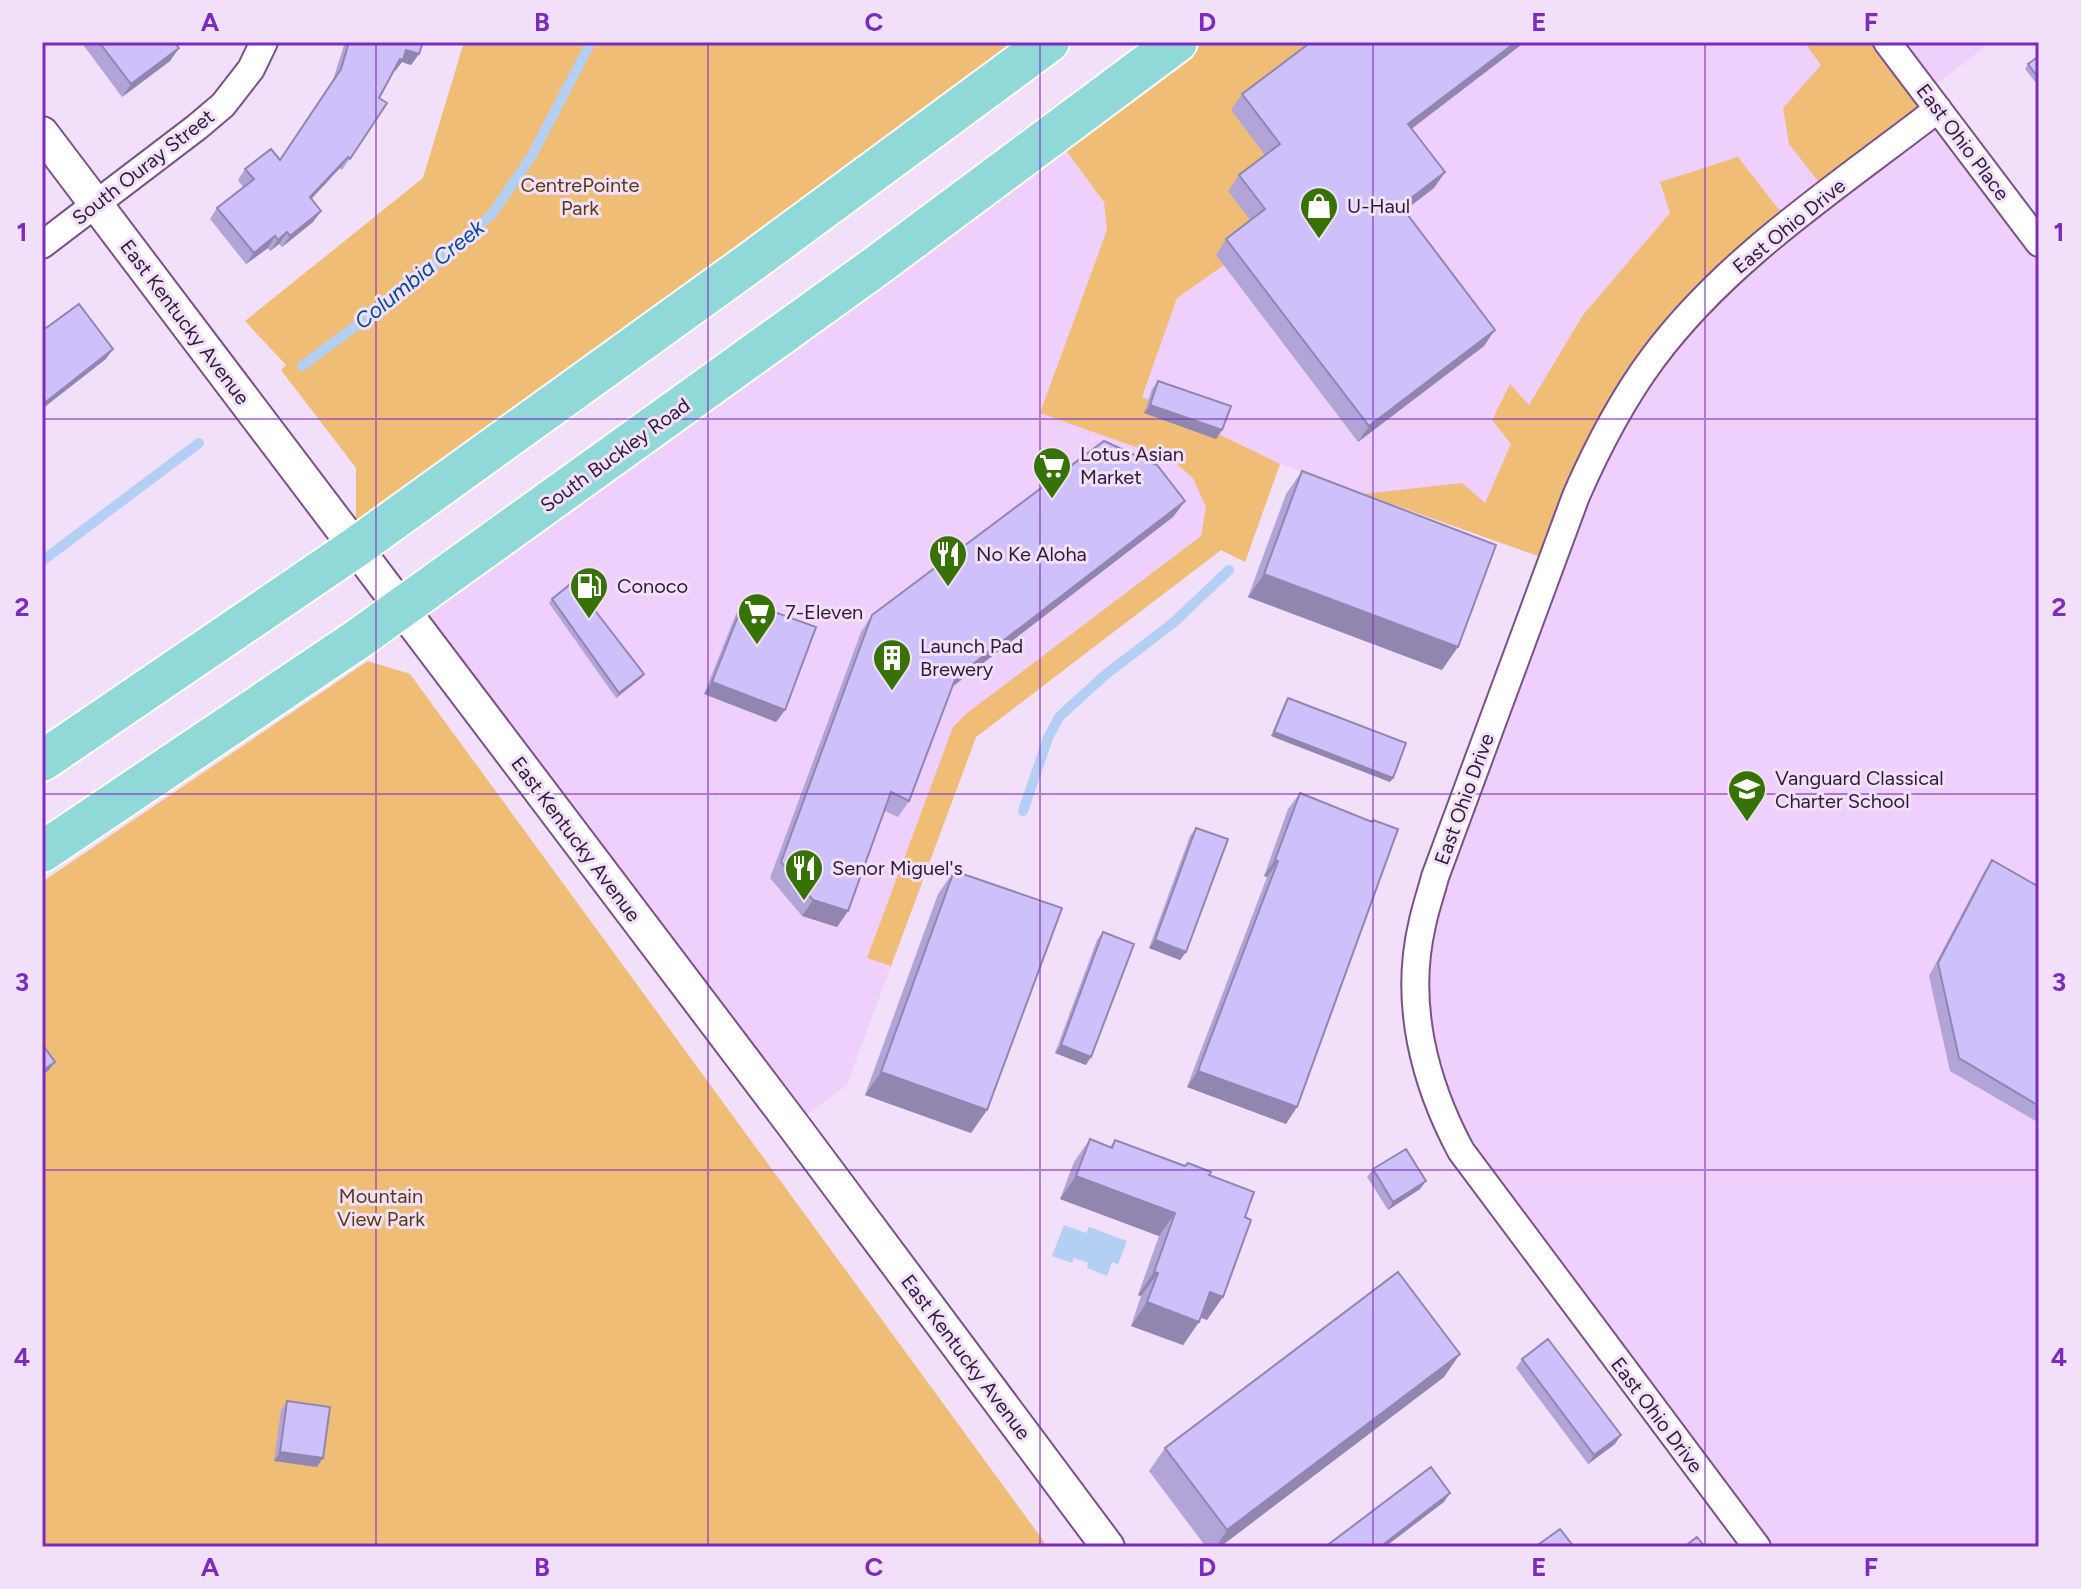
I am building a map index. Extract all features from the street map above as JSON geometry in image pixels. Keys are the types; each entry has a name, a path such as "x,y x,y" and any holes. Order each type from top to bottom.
{"main road":[{"path":"42,761 356,547 776,244 1049,42"},
{"name":"South Buckley Road","path":"42,852 401,608 875,267 1177,42"}],"street":[{"name":"South Ouray Street","path":"42,245 223,105 251,69 264,42"},
{"name":"East Ohio Place","path":"1887,42 2039,243"},
{"name":"East Ohio Drive","path":"1757,1547 1461,1151 1445,1122 1428,1075 1418,1026 1415,976 1421,926 1435,877 1576,496 1624,401 1654,356 1711,292 1769,240 1938,109"},
{"name":"East Kentucky Avenue","path":"42,133 793,1125 1108,1547"}],"shaded area":[{"path":"1176,42 1991,42 1926,92 2039,243 2039,1547 1757,1547 1461,1151 1415,976 1551,561 1280,464 1245,562 1221,550 976,737 847,1085 793,1125 401,608"}],"green space":[{"name":"CentrePointe Park","path":"464,42 1048,42 356,547 356,468 281,370 286,365 245,321 423,178"},
{"path":"1176,42 1320,42 1269,159 1254,225 1224,265 1177,298 1142,397 1280,464 1245,562 1221,550 976,737 891,966 867,958 953,727 1201,536 1206,507 1193,478 1172,460 1040,413 1107,230 1104,202 1054,134"},
{"path":"1804,42 1887,42 1938,109 1828,194 1789,144 1783,108 1821,65"},
{"path":"1738,157 1790,224 1669,338 1552,561 1364,494 1462,483 1485,503 1511,444 1492,420 1510,384 1529,405 1583,315 1670,213 1660,182"},
{"name":"Mountain View Park","path":"368,661 410,674 1048,1547 42,1547 42,882"}],"water":[{"path":"1064,1225 1086,1233 1089,1227 1127,1241 1118,1264 1112,1262 1107,1276 1087,1268 1088,1263 1074,1258 1072,1263 1052,1256"}],"building":[{"path":"99,42 174,42 179,48 131,84"},
{"path":"349,42 423,42 419,54 406,50 403,60 400,59 379,98 387,103 350,159 348,157 310,197 321,211 290,236 287,232 278,240 275,236 254,253 217,208 254,179 245,169 271,149 280,160 341,69"},
{"name":"U-Haul","path":"1311,42 1516,42 1408,124 1445,172 1401,206 1495,330 1369,426 1226,239 1265,209 1239,175 1280,144 1242,94"},
{"path":"2039,56 2039,79 2028,64"},
{"path":"79,304 113,349 42,405 42,331"},
{"path":"1158,381 1231,406 1222,430 1150,405"},
{"name":"Launch Pad Brewery","path":"1104,441 1157,465 1185,501 956,677 909,801 891,792 848,911 813,900 781,862 872,615"},
{"path":"1302,471 1496,545 1458,647 1264,574"},
{"path":"573,582 644,674 619,693 552,599"},
{"path":"744,601 816,627 785,710 712,682"},
{"path":"1288,698 1406,743 1393,778 1274,732"},
{"path":"1300,793 1398,829 1297,1107 1198,1071 1278,861 1275,860"},
{"path":"1196,828 1228,839 1186,952 1155,940"},
{"path":"1992,860 2039,887 2039,1106 1959,1058 1938,963"},
{"path":"954,871 1062,908 987,1110 881,1072"},
{"path":"1103,932 1134,944 1091,1057 1061,1045"},
{"path":"42,1044 55,1062 42,1071"},
{"path":"1090,1139 1112,1148 1115,1140 1185,1166 1188,1163 1211,1172 1209,1175 1254,1192 1245,1217 1251,1220 1223,1297 1210,1292 1199,1322 1147,1302 1175,1213 1076,1176"},
{"path":"1406,1149 1426,1181 1393,1202 1373,1169"},
{"path":"1398,1272 1460,1354 1227,1530 1165,1448"},
{"path":"1548,1339 1621,1435 1594,1455 1522,1359"},
{"path":"287,1401 330,1407 323,1458 280,1452"},
{"path":"1431,1467 1450,1493 1380,1547 1331,1547 1329,1544"},
{"path":"1560,1529 1574,1547 1535,1547"},
{"path":"1697,1537 1705,1547 1684,1547"}],"waterway":[{"name":"Columbia Creek","path":"302,366 427,273 492,214 531,157 591,42"},
{"name":"Columbia Creek","path":"42,561 199,443"},
{"path":"1023,811 1048,738 1059,717 1105,675 1173,623 1229,570"}],"place":[{"name":"U-Haul","path":"1319,240"},
{"name":"Lotus Asian Market","path":"1052,500"},
{"name":"No Ke Aloha","path":"948,588"},
{"name":"Conoco","path":"589,620"},
{"name":"7-Eleven","path":"757,646"},
{"name":"Launch Pad Brewery","path":"892,692"},
{"name":"Vanguard Classical Charter School","path":"1747,823"},
{"name":"Senor Miguel's","path":"804,902"}]}
